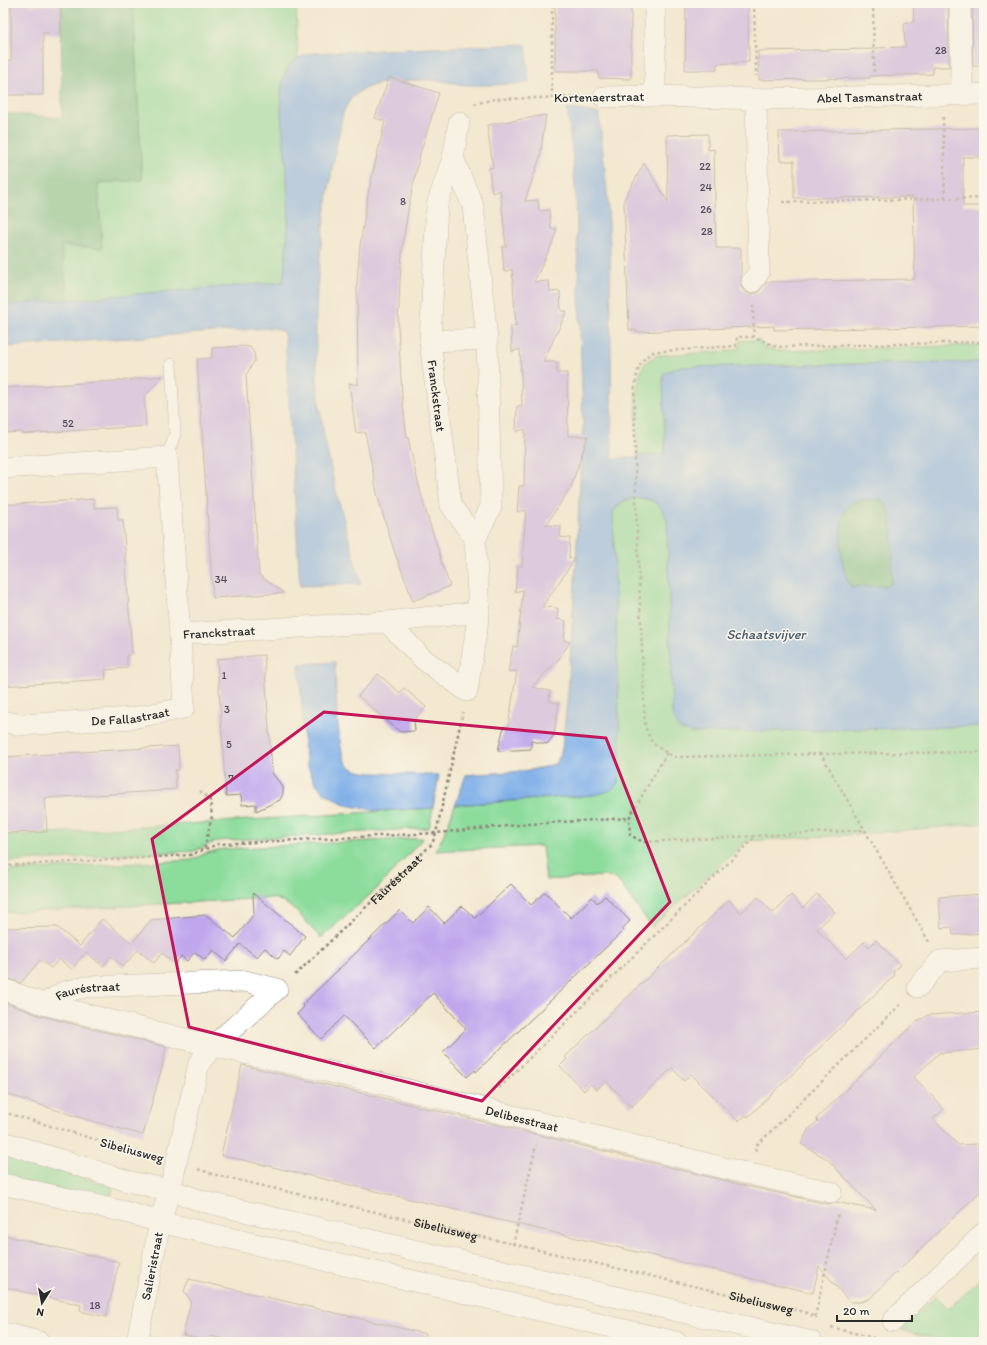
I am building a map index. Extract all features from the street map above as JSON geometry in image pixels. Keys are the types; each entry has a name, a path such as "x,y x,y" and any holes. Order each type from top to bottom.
{"street":[{"name":"Kortenaerstraat","path":"604,97 655,96 655,3"},
{"path":"952,95 960,3"},
{"name":"Abel Tasmanstraat","path":"655,96 756,99 984,94"},
{"path":"752,282 759,272 756,99"},
{"name":"Franckstraat","path":"459,122 453,158 437,206 430,341 451,506 475,539"},
{"path":"387,622 423,659 468,692 479,612 475,539 491,507 487,339 473,206 453,158"},
{"name":"Franckstraat","path":"430,341 487,339"},
{"path":"3,468 167,457"},
{"name":"Franckstraat","path":"167,457 180,634 387,622 479,612"},
{"name":"De Fallastraat","path":"3,721 20,725 124,718 184,708 180,634"},
{"path":"918,987 940,962 984,958"},
{"name":"Fauréstraat","path":"44,1004 64,992 85,987 245,981 277,989"},
{"name":"Fauréstraat","path":"3,989 44,1004 213,1046"},
{"path":"170,1190 199,1063 213,1046 277,989"},
{"name":"Delibesstraat","path":"213,1046 490,1110 745,1173 830,1192"},
{"path":"3,1142 132,1182 170,1190 205,1202 812,1342"},
{"path":"3,1184 676,1342"},
{"name":"Salieristraat","path":"137,1342 160,1222 170,1190"},
{"path":"894,1321 984,1233"},
{"path":"3,1333 39,1342"}],"lane":[{"name":"Franckstraat","path":"167,457 175,434 171,364"}],"path":[{"path":"552,3 552,98"},
{"path":"754,3 756,99"},
{"path":"873,3 875,96"},
{"path":"945,199 952,95"},
{"name":"Kortenaerstraat","path":"459,122 474,104 495,99 604,97"},
{"path":"757,202 984,198"},
{"path":"752,282 754,337"},
{"path":"984,342 777,347 754,337 737,337 736,346 653,352 643,360 635,382 636,504 645,726 649,739 656,748 674,757 984,752"},
{"name":"Fauréstraat","path":"277,989 299,971 432,844 436,833 458,736"},
{"path":"667,753 629,818 630,835 643,842 866,830"},
{"path":"821,754 866,830 940,962"},
{"path":"200,791 210,800 212,816 204,850"},
{"path":"3,866 190,856 218,844 436,833 528,824 629,818"},
{"path":"490,1110 495,1092 756,836"},
{"path":"745,1173 757,1145 918,987"},
{"name":"Sibeliusweg","path":"3,1112 137,1153 176,1162 212,1174 805,1312 815,1317 819,1321"},
{"path":"513,1245 541,1123"},
{"path":"815,1317 842,1195 830,1192"},
{"path":"824,1325 881,1340"}],"highlighted area":[{"path":"324,712 606,738 670,902 482,1101 189,1027 152,839"}],"green space":[{"path":"61,3 133,3 142,180 98,183 102,248 61,246 68,300 3,305 3,113 62,118"},
{"path":"133,3 296,3 298,58 288,68 282,89 289,201 283,282 68,300 61,245 102,248 98,183 142,180"},
{"path":"759,340 763,347 778,351 984,345 984,362 678,367 663,374 665,454 638,456 636,409 638,384 640,373 647,361 659,355 731,351 739,348 740,341"},
{"path":"639,498 650,500 660,506 667,520 672,714 690,733 984,726 984,823 862,834 747,841 652,927 619,882 612,877 603,876 546,880 542,846 436,851 455,805 593,795 620,757 613,512 624,502"},
{"path":"859,500 881,500 887,506 890,515 893,552 892,583 887,586 851,587 844,571 841,548 841,524 847,506"},
{"path":"433,808 429,828 217,841 194,851 3,862 3,836"},
{"path":"423,838 380,886 321,938 292,908 279,900 271,898 3,913 3,871 192,860 206,853 223,849"},
{"path":"3,1151 113,1187 110,1202 3,1177"},
{"path":"984,1275 984,1342 952,1342 901,1330 936,1296 949,1309"}],"water":[{"path":"526,44 529,83 461,85 436,80 413,80 385,83 368,87 360,91 354,96 343,113 329,186 320,261 316,335 317,373 323,432 338,497 361,584 300,586 285,337 283,332 278,329 270,328 3,347 3,305 283,282 288,210 286,166 281,118 281,91 285,73 296,59 313,53"},
{"name":"Schaatsvijver","path":"567,108 599,114 607,191 610,244 612,459 665,454 663,374 678,367 984,362 984,726 690,733 679,729 672,714 667,520 661,508 652,500 634,498 621,502 613,512 620,757 620,774 617,784 609,791 593,795 455,805 466,775 524,771 546,767 557,763 562,749 568,693 583,422 576,200","holes":["881,500 887,506 890,515 893,552 892,583 887,586 851,587 844,571 841,548 841,524 846,508 855,501"]},
{"path":"335,662 336,700 339,731 343,756 347,764 354,769 370,773 439,775 433,808 377,811 346,805 322,791 315,782 307,765 304,743 299,664"}],"building":[{"path":"11,3 30,3 30,6 61,4 61,34 43,33 43,95 3,95 3,61 11,61"},
{"path":"555,3 631,3 631,79 599,78 598,71 555,71"},
{"path":"686,3 748,3 749,62 717,64 717,70 685,70"},
{"path":"913,3 948,3 949,67 933,67 933,74 870,76 870,78 759,80 758,51 877,49 905,47 904,23 914,22"},
{"path":"972,3 984,3 984,66 973,66"},
{"path":"389,77 439,93 420,154 409,205 403,241 398,326 402,396 407,438 408,437 424,505 440,559 450,586 413,601 384,518 377,493 365,432 356,433 349,383 358,385 357,282 360,246 368,194 385,121 375,118"},
{"path":"546,115 540,157 525,201 538,200 539,211 549,210 551,229 557,229 552,244 534,282 549,281 550,292 560,291 561,311 567,311 543,362 557,362 557,373 567,373 568,436 588,436 571,487 546,525 561,526 560,537 570,538 569,558 575,559 542,607 558,608 557,619 566,621 564,640 570,642 559,659 532,687 550,691 549,701 559,703 554,735 547,744 531,741 531,749 498,751 504,726 508,727 517,671 508,672 513,646 517,647 523,590 515,592 518,566 522,566 526,510 517,512 519,486 524,486 525,429 516,432 517,406 522,406 520,349 512,352 511,326 516,326 512,269 504,272 502,247 506,246 500,190 492,193 489,168 493,167 487,125"},
{"path":"984,128 984,157 963,157 963,206 984,206 984,326 774,330 774,326 636,332 636,330 629,330 624,200 644,163 668,202 667,135 708,134 708,150 714,149 716,248 741,248 741,287 745,292 751,294 757,293 767,282 915,279 913,197 794,198 794,161 780,161 779,132"},
{"path":"250,347 254,353 255,360 246,375 259,575 284,593 213,598 197,359 212,358 212,348"},
{"path":"163,376 144,397 146,426 22,434 22,432 3,433 3,388 115,381"},
{"path":"94,499 94,508 117,507 118,520 123,520 132,655 127,655 127,668 105,670 106,679 3,686 3,505"},
{"path":"264,655 272,773 283,787 283,794 280,800 256,811 256,804 242,805 241,795 226,796 217,659"},
{"path":"378,674 400,693 404,688 426,707 414,720 415,731 400,732 358,696"},
{"path":"178,746 179,770 175,770 176,789 45,798 47,832 3,833 3,757"},
{"path":"511,884 531,905 545,892 571,918 592,897 597,903 605,896 630,921 622,929 624,930 476,1072 475,1070 467,1077 443,1052 466,1029 433,993 376,1048 344,1016 321,1039 297,1014 304,1007 302,1005 400,910 413,923 429,907 444,923 462,906 475,918"},
{"path":"253,893 305,936 290,956 284,951 278,959 265,948 257,957 240,944 226,961 213,950 205,960 195,952 187,961 181,956 175,964 162,953 154,963 138,950 123,967 111,956 103,966 86,952 72,969 59,959 51,968 40,960 21,983 3,977 3,928 57,927 80,946 102,919 132,943 151,920 206,915 235,938 254,914"},
{"path":"817,894 835,912 817,929 846,959 864,942 869,947 876,940 900,965 893,972 895,975 748,1117 746,1115 738,1121 691,1074 684,1081 672,1068 631,1107 606,1081 596,1090 591,1084 584,1091 560,1066 567,1059 565,1057 729,900 741,913 758,897 773,913 791,895 803,908"},
{"path":"984,894 984,933 953,935 952,927 941,928 939,897"},
{"path":"3,1002 41,1016 166,1047 143,1135 78,1117 3,1093"},
{"path":"984,1012 984,1049 939,1053 914,1077 944,1109 933,1119 958,1145 977,1144 984,1152 984,1188 869,1299 860,1302 851,1302 846,1298 819,1266 813,1293 221,1155 242,1065 498,1125 742,1185 828,1204 836,1202 876,1210 827,1159 801,1144 808,1130 818,1121 816,1119 918,1020 927,1015"},
{"path":"3,1235 119,1262 106,1317 80,1311 81,1305 3,1287"},
{"path":"189,1279 426,1334 425,1342 238,1342 210,1336 209,1341 183,1335 191,1301 184,1291"}]}
